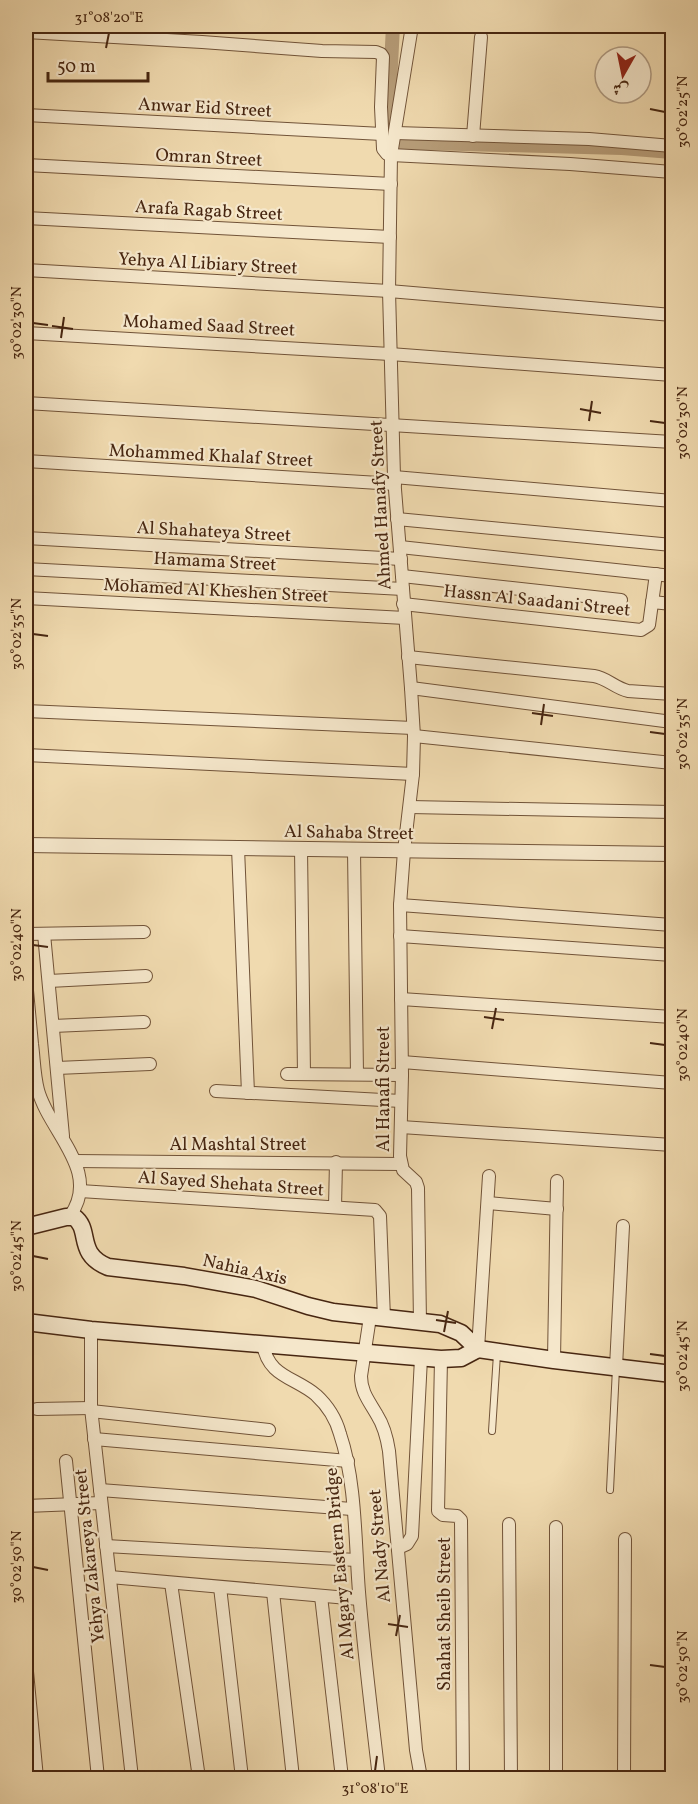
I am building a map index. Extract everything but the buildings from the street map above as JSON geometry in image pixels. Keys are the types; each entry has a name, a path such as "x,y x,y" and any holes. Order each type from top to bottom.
{"main road":[{"name":"Nahia Axis","path":"70,1216 80,1222 88,1252 99,1263 108,1267 236,1285 321,1309 440,1324 461,1333 478,1349"},
{"path":"26,1227 70,1216"},
{"path":"26,1323 421,1358 461,1358 478,1349 672,1374"}],"street":[{"name":"Ahmed Hanafy Street","path":"404,851 413,774 413,732 394,480 389,291 392,155 412,26"},
{"path":"652,26 672,27"},
{"path":"26,32 322,51 376,52 383,57 382,134 383,149 387,154 672,172"},
{"path":"473,136 481,37"},
{"name":"Anwar Eid Street","path":"26,115 382,134"},
{"path":"396,133 589,139 672,146"},
{"name":"Omran Street","path":"26,165 391,184"},
{"name":"Arafa Ragab Street","path":"26,218 390,237"},
{"name":"Yehya Al Libiary Street","path":"26,270 389,291 672,315"},
{"name":"Mohamed Saad Street","path":"26,333 390,354 672,375"},
{"path":"26,403 672,442"},
{"name":"Mohammed Khalaf Street","path":"26,461 394,480 672,501"},
{"path":"397,519 672,545"},
{"name":"Al Shahateya Street","path":"26,538 400,553 672,576"},
{"name":"Hamama Street","path":"26,569 402,582 621,600"},
{"name":"Hassn Al Saadani Street","path":"403,604 641,630 649,625 656,574"},
{"name":"Mohamed Al Kheshen Street","path":"26,598 405,618"},
{"path":"652,602 672,604"},
{"path":"408,657 594,676 603,678 628,691 672,694"},
{"path":"411,688 672,722"},
{"path":"26,711 413,732 672,763"},
{"path":"26,755 413,774"},
{"path":"410,807 672,812"},
{"name":"Al Sahaba Street","path":"26,845 672,855"},
{"path":"238,848 248,1093"},
{"path":"301,849 304,1074"},
{"path":"354,850 357,1074"},
{"name":"Al Hanafi Street","path":"404,851 400,904 401,1164 403,1170 416,1182 418,1188 420,1322"},
{"path":"400,904 672,925"},
{"path":"26,934 144,932"},
{"path":"44,934 63,1139"},
{"path":"400,936 672,955"},
{"path":"49,981 146,976"},
{"path":"26,980 35,1076 39,1092 75,1161 79,1176 78,1204 70,1216"},
{"path":"401,999 672,1017"},
{"path":"53,1026 144,1022"},
{"path":"57,1068 150,1064"},
{"path":"287,1074 357,1074 402,1069 672,1083"},
{"path":"216,1091 401,1101"},
{"path":"401,1127 672,1145"},
{"name":"Al Mashtal Street","path":"75,1161 401,1164"},
{"path":"335,1207 336,1162"},
{"path":"478,1349 489,1176"},
{"path":"554,1360 557,1181"},
{"name":"Al Sayed Shehata Street","path":"80,1191 335,1207 375,1210 379,1213"},
{"path":"488,1203 556,1209"},
{"name":"Al Nady Street","path":"379,1213 377,1317 364,1353 360,1376 363,1393 383,1426 387,1438 416,1750 421,1779"},
{"path":"616,1367 623,1226"},
{"name":"Yehya Zakareya Street","path":"91,1330 91,1410 132,1779"},
{"name":"Al Mgary Eastern Bridge","path":"263,1344 265,1356 278,1372 315,1394 330,1412 336,1422 348,1461 359,1599 379,1779"},
{"path":"398,1548 407,1544 412,1536 421,1358"},
{"name":"Shahat Sheib Street","path":"441,1359 438,1511 443,1515 457,1516 461,1520 463,1779"},
{"path":"37,1409 91,1410 269,1430"},
{"path":"94,1439 348,1461"},
{"path":"66,1461 98,1779"},
{"path":"100,1490 352,1509"},
{"path":"26,1506 101,1503"},
{"path":"509,1524 511,1779"},
{"path":"555,1779 556,1527"},
{"path":"624,1779 625,1539"},
{"path":"106,1546 356,1560"},
{"path":"110,1577 359,1599"},
{"path":"171,1583 199,1779"},
{"path":"220,1587 242,1779"},
{"path":"273,1592 293,1779"},
{"path":"321,1596 342,1779"},
{"path":"26,1661 37,1778"},
{"path":"26,1778 51,1778"}],"lane":[{"path":"492,1431 497,1352"},
{"path":"610,1490 616,1367"}],"waterway":[{"path":"393,26 387,142 622,148 672,152"}]}
